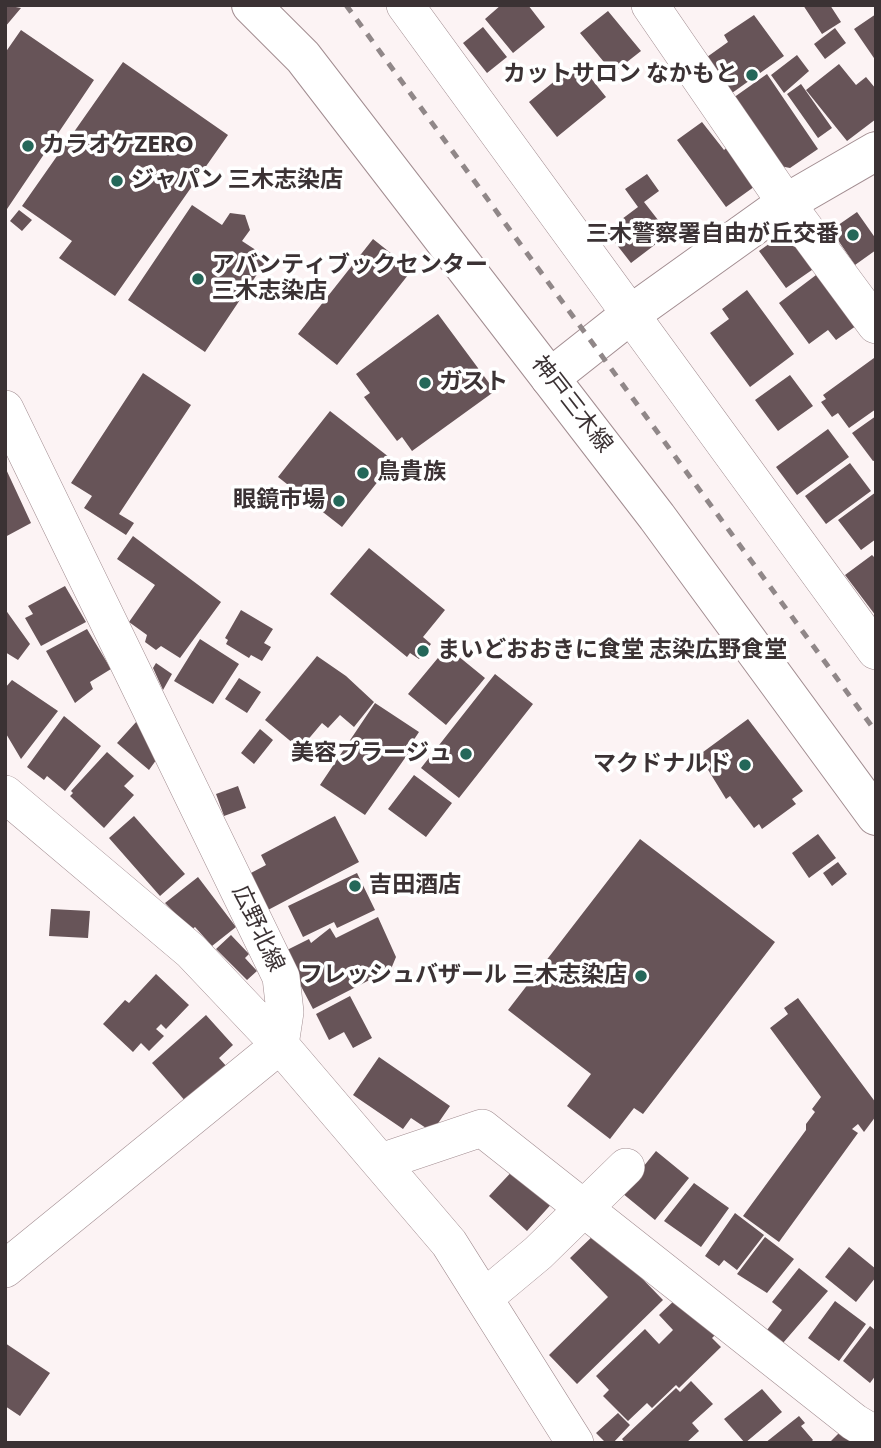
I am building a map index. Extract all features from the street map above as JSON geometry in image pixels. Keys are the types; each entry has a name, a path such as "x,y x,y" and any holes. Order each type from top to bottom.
{"main road":[{"name":"神戸三木線","path":"251,5 303,57 657,517 876,816"},
{"path":"550,378 631,314 786,203 876,151"}],"street":[{"path":"405,5 875,650"},
{"path":"650,5 786,203 876,325"},
{"name":"広野北線","path":"5,409 281,977 285,1012 280,1045"},
{"path":"5,794 191,951 280,1045 449,1243 575,1443"},
{"path":"5,1269 280,1045"},
{"path":"381,1162 482,1128 855,1422 876,1435"},
{"path":"484,1298 538,1253 626,1167"}],"building":[{"path":"5,5 21,8 5,27"},
{"path":"501,5 528,5 545,27 513,53 485,19"},
{"path":"803,5 830,5 841,22 822,34"},
{"path":"608,11 641,51 613,73 580,33"},
{"path":"876,14 876,61 854,29"},
{"path":"754,15 784,56 732,93 707,57 728,42 724,35"},
{"path":"483,27 507,57 487,73 463,43"},
{"path":"835,28 846,43 825,59 814,44"},
{"name":"カラオケZERO","path":"21,30 94,80 5,212 5,53"},
{"path":"797,55 809,71 784,93 771,75"},
{"name":"ジャパン 三木志染店","path":"123,62 228,135 115,296 59,258 72,241 22,206"},
{"path":"578,62 606,97 557,137 529,102"},
{"path":"839,64 856,85 866,77 876,89 876,119 847,141 806,90"},
{"path":"767,74 818,149 790,168 780,166 733,98"},
{"path":"801,84 832,128 818,138 787,94"},
{"path":"702,122 724,150 730,145 758,184 726,207 677,140"},
{"path":"647,174 659,191 644,202 669,234 631,263 606,231 638,207 625,189"},
{"name":"アバンティブックセンター 三木志染店","path":"192,205 222,225 230,213 245,215 250,230 242,241 268,258 205,352 128,300"},
{"path":"19,210 32,220 22,231 10,221"},
{"name":"三木警察署自由が丘交番","path":"857,212 876,239 876,250 855,265 831,230"},
{"path":"794,226 822,263 786,288 759,251"},
{"path":"373,239 412,270 337,365 298,334"},
{"path":"824,269 863,321 836,340 828,330 809,344 779,303"},
{"path":"747,290 794,354 750,387 710,333 729,319 722,309"},
{"name":"ガスト","path":"438,314 495,391 412,451 402,437 397,441 364,397 370,393 356,374"},
{"path":"874,358 876,409 849,428 838,413 832,417 821,402 826,399 823,395"},
{"path":"143,373 191,405 119,514 134,523 126,535 84,508 92,496 71,483"},
{"path":"790,375 813,406 778,431 755,400"},
{"path":"330,411 394,461 342,527 278,477"},
{"path":"876,416 876,460 873,461 852,433"},
{"path":"828,429 849,457 797,495 776,467"},
{"path":"850,463 871,491 826,524 805,496"},
{"path":"5,467 31,523 5,537"},
{"path":"876,492 876,539 861,550 838,520"},
{"path":"133,536 221,602 180,658 161,646 156,650 145,642 147,635 129,622 155,585 117,559"},
{"path":"369,548 445,610 423,637 431,644 419,659 410,653 407,657 330,594"},
{"path":"872,555 876,559 876,616 845,575"},
{"path":"65,586 86,622 41,646 25,618 33,614 28,606"},
{"path":"5,609 30,644 18,660 5,652"},
{"path":"241,610 273,629 264,643 271,647 262,661 251,655 249,658 226,644 228,640 225,638"},
{"path":"87,629 111,669 90,682 93,689 75,703 46,651"},
{"path":"200,639 239,664 213,704 174,681"},
{"path":"447,647 485,678 446,725 408,694"},
{"path":"317,656 346,676 374,702 354,727 340,715 328,728 322,723 300,749 265,720"},
{"path":"156,663 172,674 163,690 153,668"},
{"path":"495,674 533,704 459,798 421,768"},
{"path":"239,678 261,692 247,713 225,699"},
{"path":"12,680 58,711 21,759 5,732 5,688"},
{"path":"375,703 419,732 409,747 412,748 365,815 320,785"},
{"path":"64,716 101,746 65,791 47,776 44,780 27,767"},
{"name":"マクドナルド","path":"748,719 803,791 792,799 796,804 762,829 759,824 754,828 730,796 726,799 699,755"},
{"path":"137,721 159,756 149,770 117,743"},
{"path":"260,729 273,740 254,764 241,753"},
{"path":"107,752 134,776 124,786 134,795 104,828 70,796 73,793 71,791"},
{"path":"414,775 452,803 426,837 388,809"},
{"path":"238,786 246,808 224,816 216,794"},
{"path":"134,816 185,874 160,896 109,838"},
{"path":"335,816 359,862 268,910 249,874 266,865 261,855"},
{"path":"818,834 836,858 809,878 792,853"},
{"name":"フレッシュバザール 三木志染店","path":"640,839 775,942 643,1114 634,1108 610,1139 567,1106 591,1074 508,1010"},
{"path":"838,862 847,874 832,886 823,873"},
{"path":"357,873 375,910 337,928 334,922 303,937 288,906"},
{"path":"198,877 236,927 212,946 195,927 191,930 165,903"},
{"path":"51,909 90,911 88,938 49,936"},
{"path":"378,917 396,957 391,969 313,1009 283,952 309,939 311,943 330,928 336,938"},
{"path":"231,935 249,954 245,958 257,971 247,980 216,949"},
{"path":"156,974 189,1005 166,1029 161,1024 156,1029 164,1036 149,1051 141,1043 133,1052 103,1024 125,1000 129,1003"},
{"path":"350,996 372,1038 353,1048 344,1032 329,1040 316,1014"},
{"path":"798,998 876,1103 876,1116 864,1132 858,1124 852,1129 858,1133 779,1242 743,1216 806,1130 806,1124 815,1112 812,1109 821,1097 770,1028 788,1014 784,1008"},
{"path":"206,1015 233,1045 219,1058 228,1068 187,1103 152,1063"},
{"path":"379,1057 450,1106 432,1132 411,1118 403,1129 353,1095"},
{"path":"656,1151 689,1178 655,1220 622,1193"},
{"path":"517,1166 555,1200 527,1231 489,1196"},
{"path":"694,1183 729,1208 701,1247 664,1221"},
{"path":"735,1213 764,1235 737,1270 724,1260 719,1266 705,1256"},
{"path":"597,1232 663,1300 577,1384 549,1355 608,1297 570,1258"},
{"path":"765,1237 794,1259 767,1293 737,1274"},
{"path":"849,1247 876,1269 876,1277 856,1302 825,1277"},
{"path":"799,1268 828,1291 783,1343 767,1330 782,1310 772,1302"},
{"path":"678,1297 718,1332 712,1338 721,1347 679,1388 676,1385 652,1408 647,1403 628,1421 603,1396 609,1390 596,1376 645,1329 659,1344 673,1330 659,1315"},
{"path":"835,1301 866,1324 839,1361 808,1338"},
{"path":"870,1326 876,1331 876,1375 870,1383 843,1361"},
{"path":"5,1343 50,1373 20,1416 5,1406"},
{"path":"691,1381 713,1404 692,1423 699,1431 686,1443 625,1443 622,1439 676,1388 680,1392"},
{"path":"762,1389 782,1412 745,1443 724,1419"},
{"path":"618,1413 630,1425 613,1443 606,1443 596,1433"},
{"path":"799,1416 805,1423 801,1426 813,1440 810,1443 765,1443"},
{"path":"846,1426 863,1443 829,1443"}],"railway":[{"path":"346,5 876,732"}],"place":[{"name":"カットサロン なかもと","path":"752,75"},
{"name":"カラオケZERO","path":"28,146"},
{"name":"ジャパン 三木志染店","path":"117,181"},
{"name":"三木警察署自由が丘交番","path":"853,235"},
{"name":"アバンティブックセンター 三木志染店","path":"198,279"},
{"name":"ガスト","path":"425,383"},
{"name":"鳥貴族","path":"363,473"},
{"name":"眼鏡市場","path":"339,501"},
{"name":"まいどおおきに食堂 志染広野食堂","path":"423,651"},
{"name":"美容プラージュ","path":"466,754"},
{"name":"マクドナルド","path":"745,765"},
{"name":"吉田酒店","path":"355,886"},
{"name":"フレッシュバザール 三木志染店","path":"641,976"}]}
